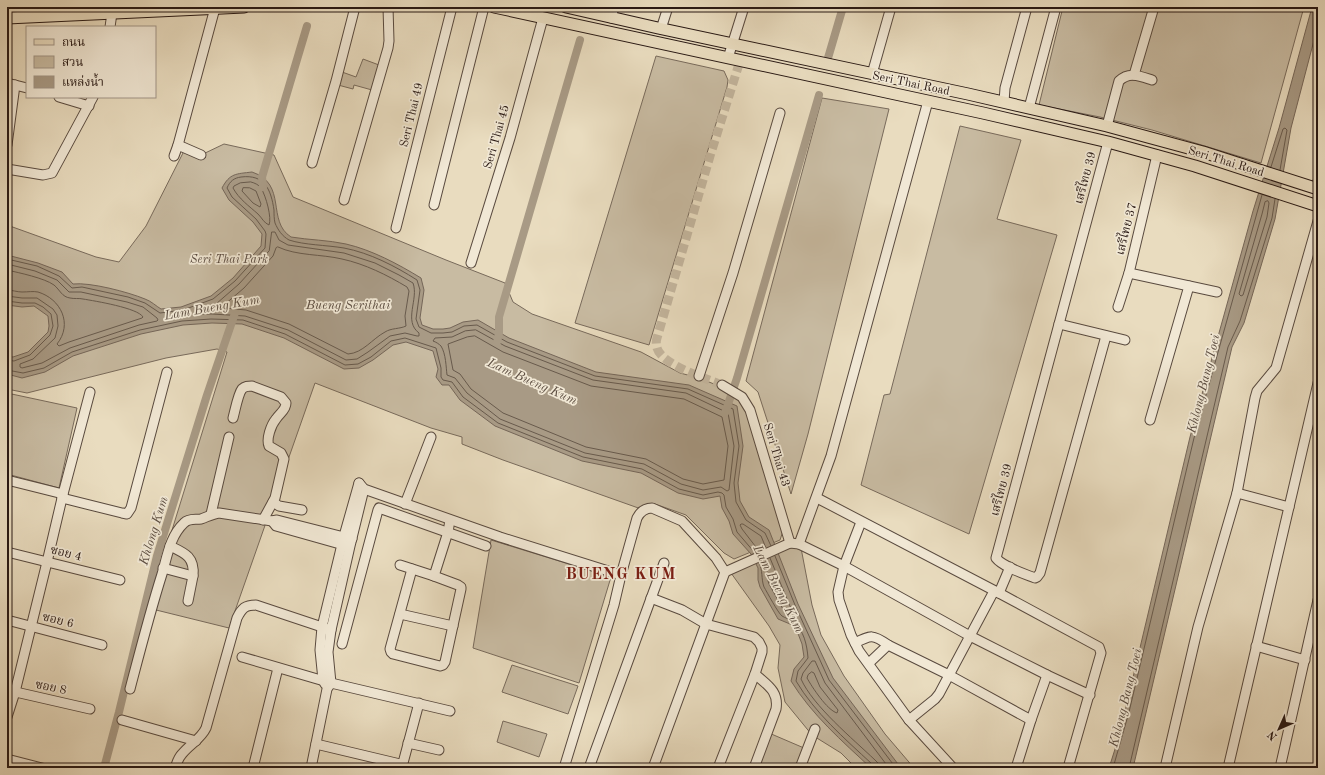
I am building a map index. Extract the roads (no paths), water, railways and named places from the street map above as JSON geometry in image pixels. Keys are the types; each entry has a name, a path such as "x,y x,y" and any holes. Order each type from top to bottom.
{"main road":[{"path":"7,18 244,7"},
{"name":"Seri Thai Road","path":"494,7 983,113 1108,142 1157,155 1281,193 1318,206"},
{"name":"Seri Thai Road","path":"566,7 613,12 661,29 1004,102 1107,126 1176,144 1317,186"},
{"path":"983,113 985,98"}],"street":[{"path":"312,163 336,82 355,7"},
{"path":"344,200 388,48 388,7"},
{"name":"Seri Thai 49","path":"396,228 452,7"},
{"path":"434,204 484,7"},
{"path":"661,29 668,7"},
{"path":"740,61 738,45 744,7"},
{"path":"728,58 738,45 749,7"},
{"path":"872,74 891,7"},
{"path":"1004,102 1005,88 1027,7"},
{"path":"1029,108 1056,7"},
{"path":"1134,75 1154,7"},
{"path":"174,156 215,8"},
{"path":"110,26 112,13"},
{"name":"Seri Thai 45","path":"471,263 510,138 543,18"},
{"path":"1107,126 1119,81 1125,76 1134,75 1152,80"},
{"path":"7,145 11,84 26,88"},
{"path":"7,169 43,175 52,173 55,170 91,101 67,98"},
{"path":"653,768 725,572 791,545 817,498 846,405 928,101"},
{"path":"699,376 733,273 780,112"},
{"name":"เสรีไทย 39","path":"1106,336 1040,573 1039,576 1035,578 1010,567 996,558 1108,142"},
{"path":"178,145 201,156"},
{"name":"เสรีไทย 37","path":"1118,307 1129,273 1157,155"},
{"path":"1165,768 1198,627 1238,493 1255,398 1257,391 1276,368 1318,220"},
{"path":"1129,273 1217,292"},
{"path":"1150,420 1189,286"},
{"path":"1059,324 1125,340"},
{"path":"7,480 127,514 131,508 167,372"},
{"path":"1228,768 1289,507 1315,413 1318,383"},
{"name":"Seri Thai 43","path":"722,385 742,397 750,410 791,545"},
{"path":"233,418 240,392 247,386 252,386 281,397 286,402 284,410 273,423 268,439 269,446 281,453 284,459 267,520"},
{"path":"7,717 11,691 31,626 62,496 90,392"},
{"path":"211,514 229,437"},
{"path":"404,504 431,437"},
{"path":"311,768 327,684 328,652 326,628 361,486 404,504 450,520 621,575"},
{"path":"1238,493 1289,507"},
{"path":"817,498 1099,647 1101,652 1090,695 1068,768"},
{"path":"273,502 279,506 302,510"},
{"path":"342,644 367,548 378,510 380,508 486,546"},
{"path":"564,768 614,605 621,575 640,512 648,508 652,508 682,521 716,558 725,572"},
{"path":"130,690 149,615 170,546 184,522 201,519 211,514 219,513 277,520 367,548"},
{"path":"434,576 448,532 450,520"},
{"path":"861,522 844,566 839,585 839,600 860,651 909,720 953,768"},
{"path":"791,545 844,566 970,636 1090,695"},
{"path":"170,546 182,552 192,561 194,567 188,601"},
{"name":"ซอย 4","path":"7,552 120,580"},
{"path":"589,768 664,563"},
{"path":"400,565 434,576 460,587 445,662 437,666 393,654 390,649 412,569"},
{"path":"909,720 940,694 970,636 1010,567"},
{"path":"163,568 193,576"},
{"path":"651,598 682,610 706,624 754,637 762,648 755,674 718,768"},
{"path":"1280,768 1318,600"},
{"path":"175,768 178,758 203,734 206,728 237,618 241,610 248,605 256,604 326,628"},
{"path":"400,614 453,626"},
{"name":"ซอย 6","path":"7,620 102,645"},
{"path":"856,643 868,636 875,637 949,675 1031,720"},
{"path":"869,663 888,645"},
{"path":"1256,646 1305,660"},
{"path":"242,657 327,684 450,711"},
{"path":"253,768 278,668"},
{"path":"754,768 776,709 777,702 775,693 755,674"},
{"path":"1016,768 1047,675"},
{"name":"ซอย 8","path":"11,691 90,709"},
{"path":"316,744 400,764 403,763 419,703"},
{"path":"122,720 196,741"},
{"path":"800,768 816,729"},
{"path":"408,743 439,750"},
{"path":"7,759 42,768"}],"water":[{"path":"1312,7 1318,7 1318,25 1291,128 1275,219 1244,323 1232,347 1133,768 1109,768 1125,711 1190,437 1253,211 1279,128"},
{"name":"Bueng Serithai","path":"252,172 263,178 270,185 274,194 279,222 291,237 346,244 356,247 385,258 421,278 424,290 420,318 422,325 433,329 443,329 450,328 463,322 478,320 509,338 596,372 689,385 737,406 743,446 738,483 740,501 749,517 769,530 798,604 833,678 901,768 871,768 838,738 808,705 791,681 794,669 804,657 802,644 797,631 790,624 778,619 760,587 758,580 758,568 751,554 733,534 729,521 722,508 720,496 703,499 678,493 641,473 582,461 495,426 460,400 449,385 442,385 436,377 438,369 433,351 406,342 393,345 373,360 359,368 344,369 284,338 242,324 212,323 183,325 141,334 73,356 45,372 22,378 7,374 7,356 13,357 28,352 48,332 49,326 48,316 34,306 22,307 7,305 7,255 38,263 62,272 73,284 99,286 138,296 161,309 181,307 211,296 233,278 261,246 262,234 253,222 229,200 222,188 228,179 234,175"}],"waterway":[{"path":"828,58 843,7"},
{"path":"263,187 262,177 307,26"},
{"path":"497,342 499,333 499,317 580,40"},
{"path":"725,413 737,378 819,95"},
{"name":"Khlong Kum","path":"104,768 157,556 207,395 235,313"}],"tunnel":[{"path":"722,385 695,375 667,360 657,348 656,341 710,156 740,61"}],"district":[{"name":"BUENG KUM","path":"621,575"}],"park label":[{"name":"Seri Thai Park","path":"229,260"}],"water label":[{"name":"Lam Bueng Kum","path":"212,308"},
{"name":"Lam Bueng Kum","path":"532,382"},
{"name":"Khlong Bang Toei","path":"1204,384"},
{"name":"Lam Bueng Kum","path":"778,589"},
{"name":"Khlong Bang Toei","path":"1126,698"}]}
